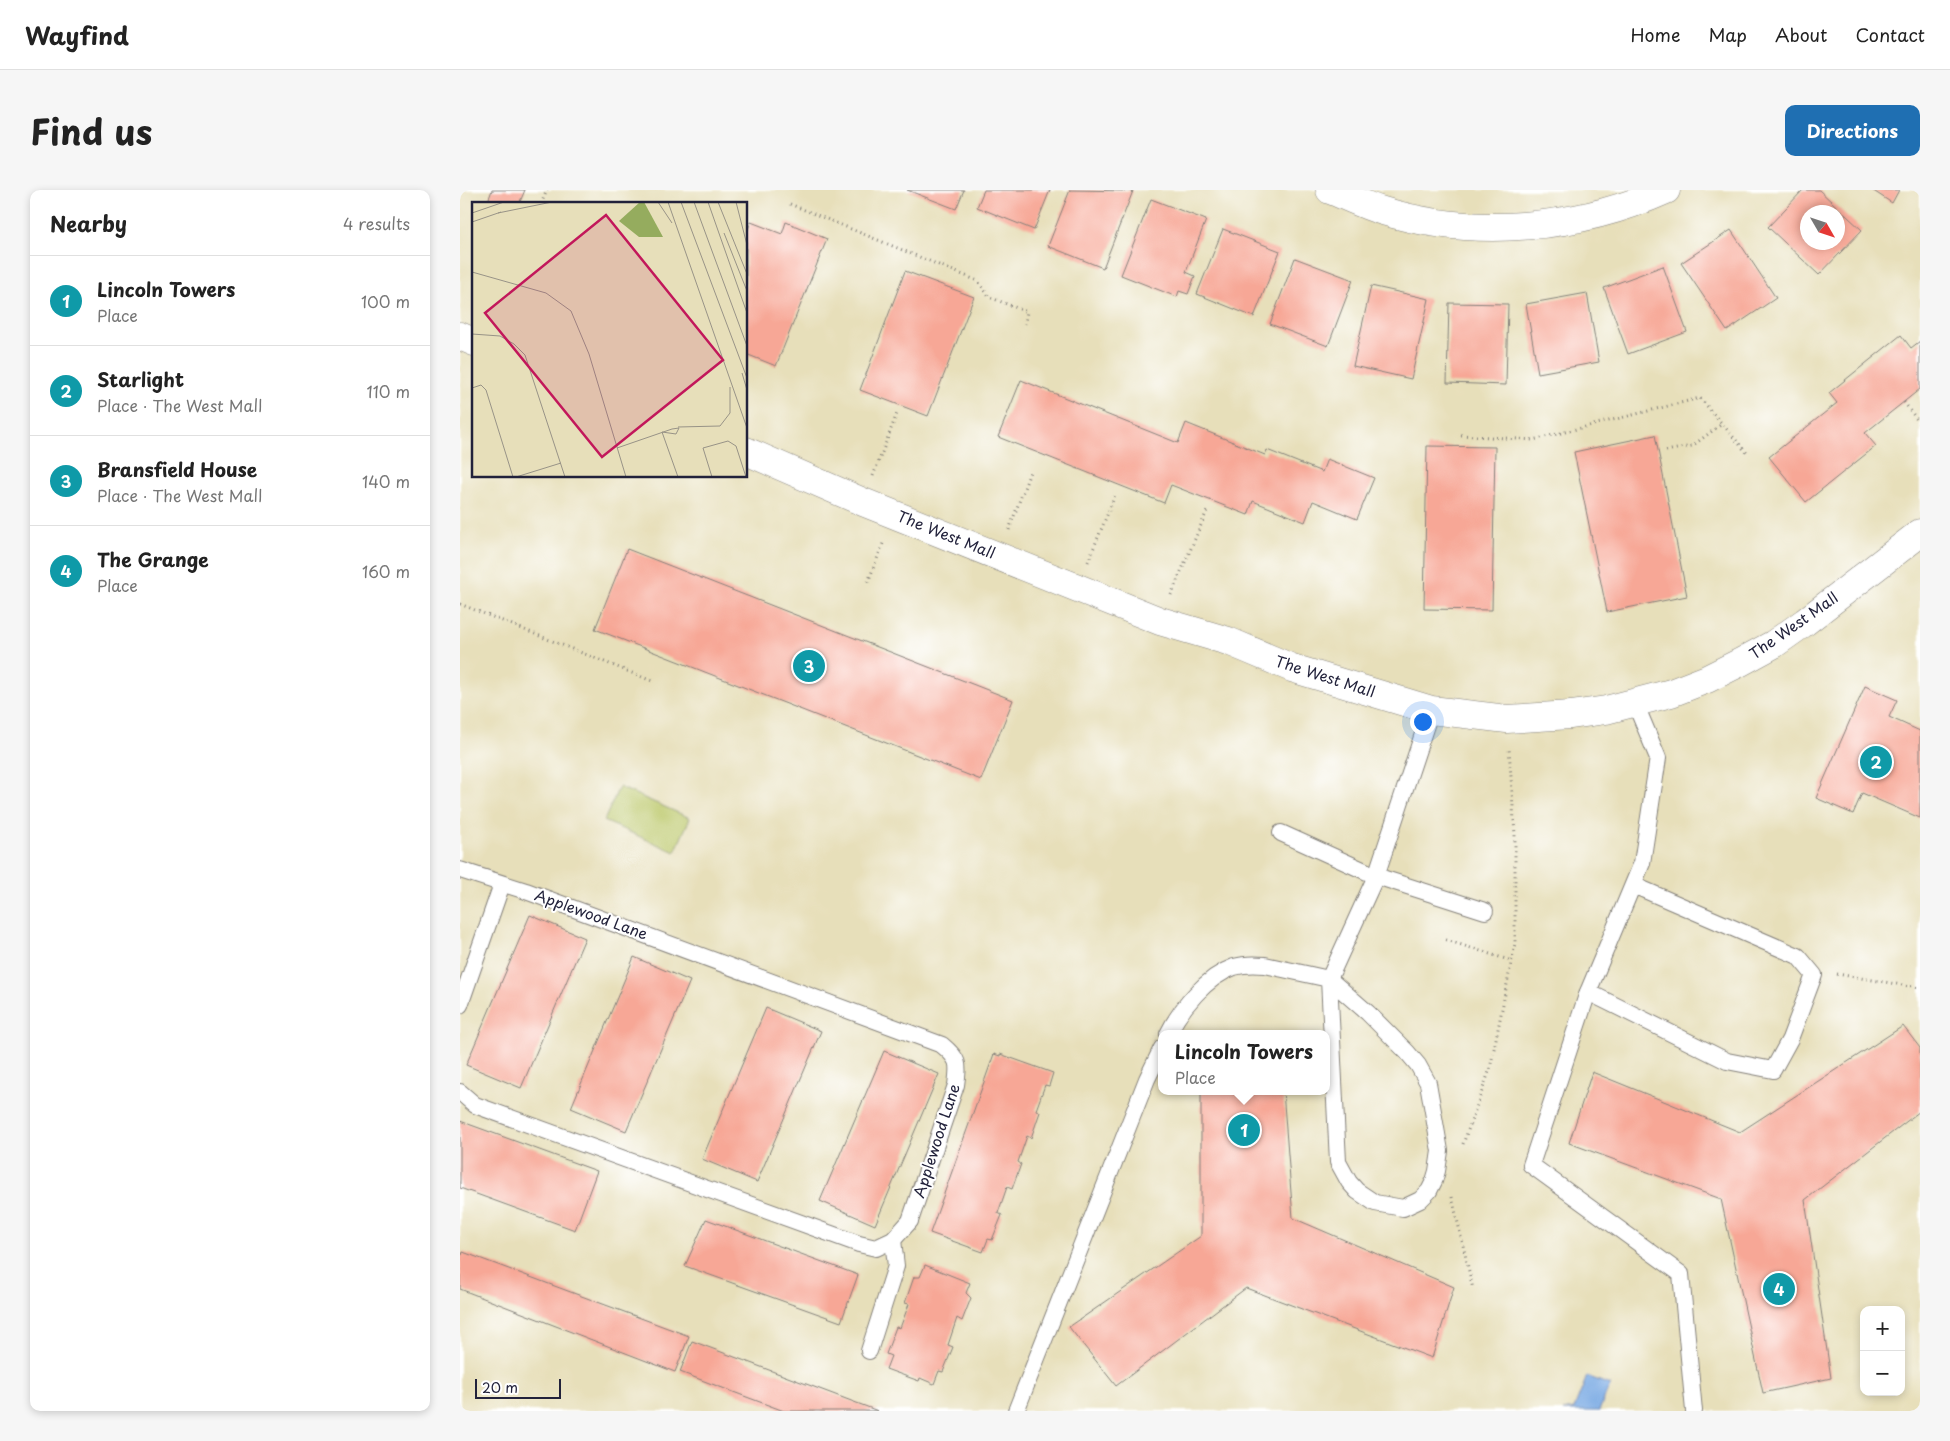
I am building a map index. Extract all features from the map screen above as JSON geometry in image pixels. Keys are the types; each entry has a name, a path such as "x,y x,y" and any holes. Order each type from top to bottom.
{"main road":[{"path":"1330,190 1383,211 1429,222 1494,227 1558,223 1620,208 1666,190"},
{"path":"460,336 472,341"},
{"name":"The West Mall","path":"748,452 863,502 1160,621 1228,641 1292,668 1431,710 1507,719 1571,715 1635,703 1671,693 1706,679 1774,644 1920,533"}],"lane":[{"path":"1635,703 1658,758 1642,863 1588,992 1531,1165 1681,1274 1694,1411"},
{"path":"1171,1030 1200,990 1221,973 1235,967 1255,964 1265,965 1329,979 1368,1013 1407,1052 1418,1065 1428,1083 1440,1151 1437,1171 1429,1191 1409,1207 1387,1206 1365,1198 1349,1182 1338,1162 1329,979 1376,876 1431,710"},
{"path":"1282,833 1376,876 1485,911"},
{"name":"Applewood Lane","path":"460,870 526,891 942,1045 954,1055 958,1066 956,1085 910,1222 893,1240"},
{"path":"460,1004 502,884"},
{"path":"1588,992 1727,1061 1773,1070 1790,1039 1814,975 1798,956 1633,885"},
{"path":"1016,1411 1147,1078 1158,1056"},
{"path":"460,1092 475,1105 859,1244 876,1248 893,1240 896,1266 869,1351"}],"path":[{"path":"542,202 547,190"},
{"path":"790,204 978,281 989,297 1027,312 1025,324"},
{"path":"1460,435 1533,440 1700,398 1747,453"},
{"path":"1904,402 1920,424"},
{"path":"863,502 898,411"},
{"path":"1666,451 1692,446 1722,424"},
{"path":"1000,556 1032,469"},
{"path":"1077,588 1116,493"},
{"path":"1160,621 1208,511"},
{"path":"868,582 894,514"},
{"path":"460,604 652,681"},
{"path":"1461,1149 1490,1069 1515,944 1515,835 1507,719"},
{"path":"1446,940 1512,961"},
{"path":"1814,975 1829,973 1920,988"},
{"path":"1451,1194 1473,1289"}],"green space":[{"path":"619,787 690,818 675,852 604,821"}],"water":[{"path":"1587,1376 1610,1385 1599,1411 1563,1411 1574,1409"}],"building":[{"path":"492,190 525,190 520,202 488,202"},
{"path":"907,190 964,190 956,209"},
{"path":"984,190 1050,190 1034,230 977,207"},
{"path":"1070,190 1133,191 1103,268 1048,246"},
{"path":"1803,190 1819,190 1835,205 1800,205 1800,250 1843,250 1819,275 1768,227"},
{"path":"1872,190 1899,190 1892,203"},
{"path":"1151,199 1206,220 1186,272 1195,276 1188,294 1179,291 1177,297 1121,275"},
{"path":"1845,214 1862,230 1845,248"},
{"path":"751,222 782,234 786,222 827,239 776,366 748,355 748,229"},
{"path":"1223,229 1280,251 1254,317 1197,294"},
{"path":"1731,230 1776,298 1727,331 1681,263"},
{"path":"1295,258 1353,280 1328,346 1270,324"},
{"path":"1663,266 1687,332 1628,354 1604,288"},
{"path":"905,271 974,297 928,416 860,390"},
{"path":"1371,286 1429,299 1411,379 1353,366"},
{"path":"1587,293 1599,362 1538,373 1526,304"},
{"path":"1449,303 1508,304 1506,385 1447,383"},
{"path":"1901,335 1911,348 1920,341 1920,389 1865,433 1876,446 1806,502 1769,457 1837,403 1829,393"},
{"path":"1021,380 1178,443 1186,423 1265,455 1267,450 1322,472 1327,459 1374,478 1357,519 1313,501 1305,522 1253,501 1248,515 1171,485 1164,503 998,437"},
{"path":"1655,435 1687,596 1607,612 1574,452"},
{"path":"1427,446 1495,447 1492,610 1424,609"},
{"path":"627,549 1013,700 981,780 595,629"},
{"path":"1865,686 1897,700 1889,717 1920,731 1920,818 1862,793 1853,814 1816,798"},
{"path":"530,915 585,938 521,1088 466,1065"},
{"path":"634,957 690,981 626,1131 571,1108"},
{"path":"766,1008 821,1031 757,1182 702,1159"},
{"path":"1903,1026 1920,1048 1920,1111 1805,1200 1831,1378 1763,1393 1721,1199 1569,1143 1592,1072 1740,1132"},
{"path":"884,1051 939,1074 875,1225 820,1201"},
{"path":"994,1054 1000,1056 1000,1054 1053,1073 1049,1086 1045,1085 1036,1110 1040,1112 1031,1138 1027,1136 1018,1162 1021,1164 1012,1189 1007,1187 998,1213 1002,1215 992,1240 988,1239 983,1252 930,1233"},
{"path":"1201,1095 1283,1095 1293,1218 1454,1287 1432,1358 1246,1288 1116,1386 1069,1327 1201,1236"},
{"path":"460,1121 597,1171 575,1230 460,1188"},
{"path":"706,1219 858,1275 841,1322 685,1266"},
{"path":"463,1252 689,1336 675,1372 460,1289 460,1254 462,1255"},
{"path":"925,1265 970,1283 966,1293 971,1298 962,1321 957,1318 948,1345 953,1347 943,1372 939,1371 934,1384 920,1378 919,1381 886,1369 891,1356 886,1354 896,1327 900,1328 909,1304 905,1303 914,1277 920,1277"},
{"path":"692,1341 878,1411 784,1411 680,1372"}],"place":[{"name":"Bransfield House","path":"809,666"},
{"name":"Starlight","path":"1876,762"},
{"name":"Lincoln Towers","path":"1244,1130"},
{"name":"The Grange","path":"1779,1289"}]}
